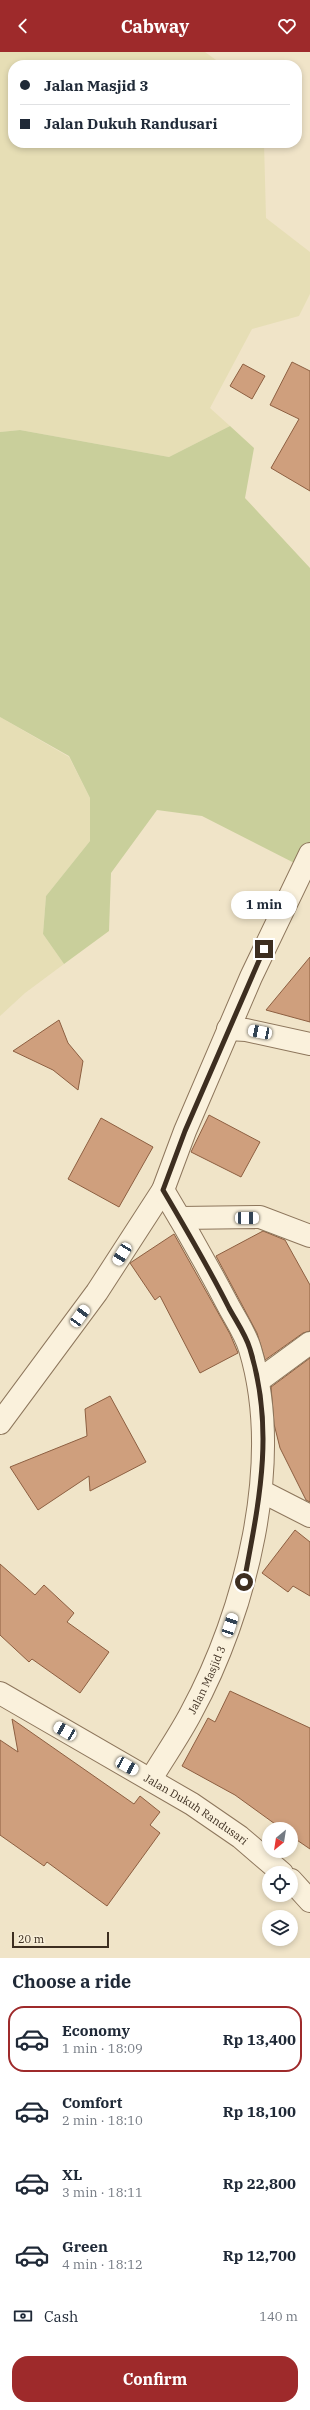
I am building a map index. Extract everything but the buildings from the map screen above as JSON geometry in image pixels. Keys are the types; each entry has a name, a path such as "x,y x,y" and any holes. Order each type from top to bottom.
{"street":[{"path":"0,1424 97,1292 163,1190 185,1131 228,1029 310,854"},
{"path":"228,1029 246,1030 310,1044"},
{"name":"Jalan Masjid 3","path":"150,1779 191,1714 220,1653 244,1582 261,1491 264,1455 258,1381 250,1347 205,1260 163,1190"},
{"path":"180,1218 260,1217 310,1236"},
{"path":"258,1381 310,1343"},
{"path":"261,1491 310,1516"},
{"name":"Jalan Dukuh Randusari","path":"0,1693 192,1804 240,1837 274,1866"},
{"path":"298,1888 310,1901"}],"shaded area":[{"path":"0,52 205,52 216,60 8,60 8,148 264,148 266,218 310,252 310,294 299,316 252,329 210,408 230,426 169,457 20,430 0,432"},
{"path":"0,717 69,757 90,798 90,841 46,896 43,934 64,964 25,993 0,1016"}],"green space":[{"path":"230,426 254,448 245,498 310,568 310,871 202,816 157,810 111,873 109,931 64,964 43,934 46,896 90,841 90,798 69,756 0,717 0,432 20,430 169,457"}],"route":[{"path":"244,1582 261,1491 264,1455 258,1381 250,1347 205,1260 163,1190 185,1131 264,949"}]}
